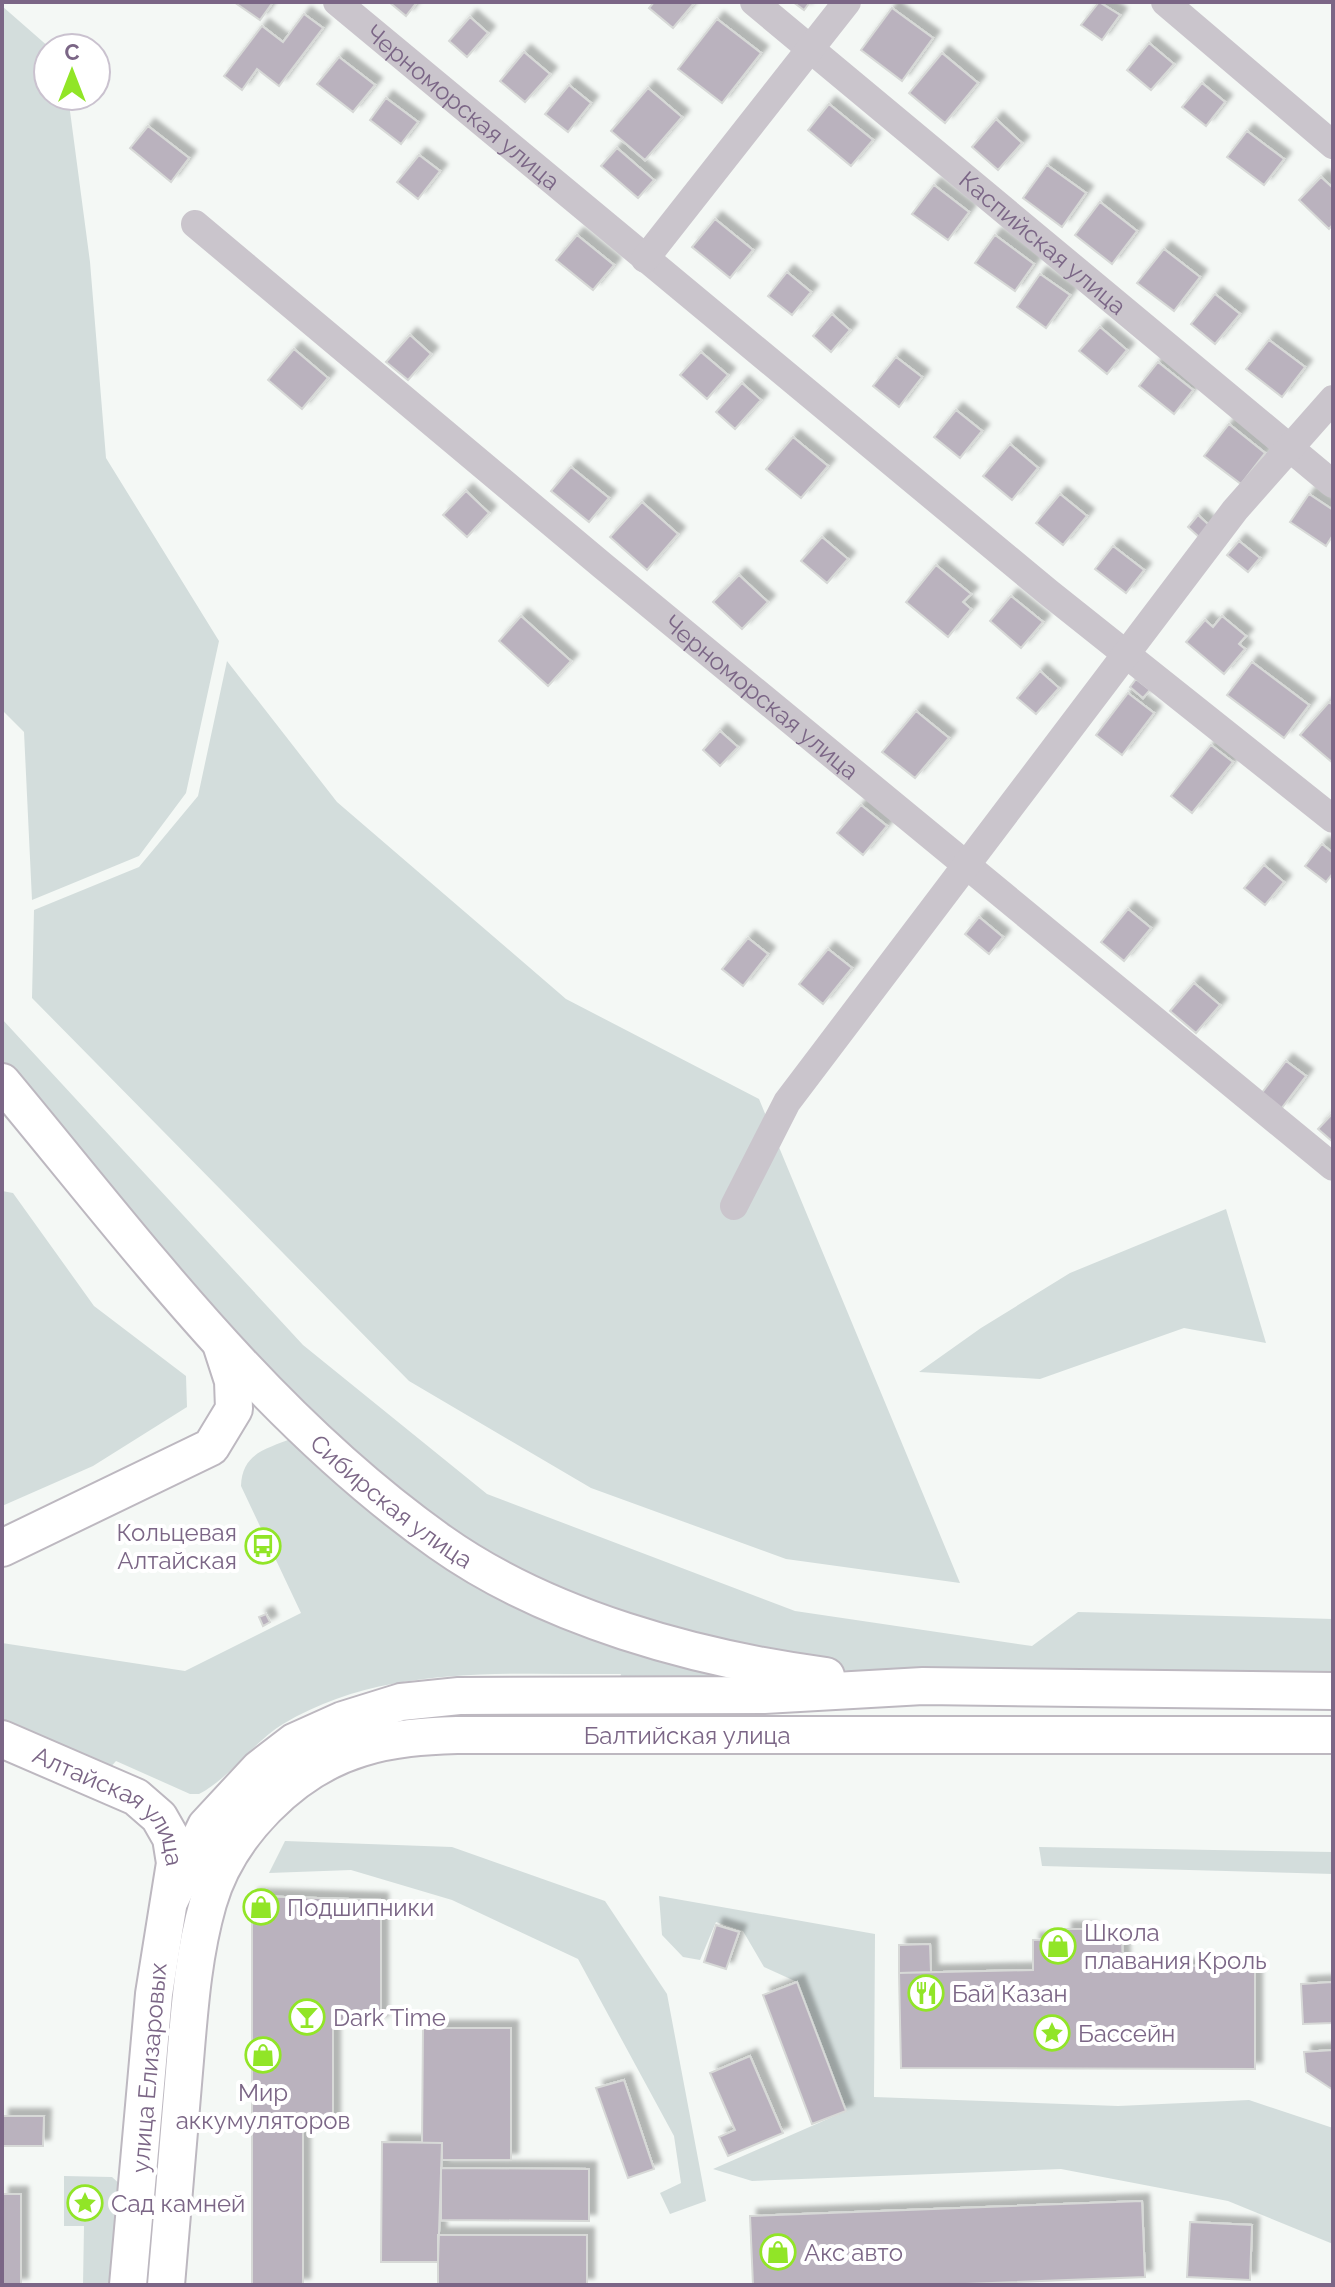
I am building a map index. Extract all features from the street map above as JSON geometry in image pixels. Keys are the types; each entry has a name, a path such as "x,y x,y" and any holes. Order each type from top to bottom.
{"main road":[{"name":"Сибирская улица","path":"2,1082 219,1342 295,1421 377,1494 442,1543 514,1584 628,1633 765,1668 923,1686"},
{"path":"2,1548 211,1447 229,1418 235,1394 229,1361 219,1342"},
{"name":"Балтийская улица","path":"170,1900 206,1826 259,1769 294,1742 343,1720 401,1702 459,1696 764,1695 923,1686 1333,1691"},
{"name":"Балтийская улица","path":"191,1995 209,1900 235,1844 279,1796 316,1770 359,1748 410,1737 457,1735 1333,1735"},
{"name":"Алтайская улица","path":"2,1739 136,1797 159,1817 171,1838 175,1863 170,1900"},
{"name":"улица Елизаровых","path":"128,2285 154,1994 170,1900"},
{"name":"улица Елизаровых","path":"166,2285 191,1995"}],"street":[{"name":"Черноморская улица","path":"337,2 1048,592 1333,819"},
{"name":"Каспийская улица","path":"754,2 1333,484"},
{"path":"645,259 847,2"},
{"path":"1165,2 1333,145"},
{"name":"Черноморская улица","path":"195,224 1333,1167"},
{"path":"734,1206 787,1102 1235,510 1333,399"}],"shaded area":[{"path":"2,6 32,32 32,112 70,112 90,262 106,458 219,641 186,793 139,856 32,900 24,732 2,710"},
{"path":"227,661 337,802 566,999 759,1099 960,1583 786,1559 591,1488 409,1381 32,998 34,910 139,867 198,796"},
{"path":"2,1019 303,1345 487,1494 795,1611 1032,1646 1078,1612 1333,1619 1333,1679 945,1678 778,1665 640,1632 461,1546 255,1369 2,1066"},
{"path":"2,1191 13,1193 94,1306 186,1376 187,1407 93,1466 2,1506"},
{"path":"1226,1209 1266,1343 1184,1328 1040,1379 919,1372 981,1328 1070,1273"},
{"path":"293,1438 635,1652 750,1683 618,1686 621,1674 491,1674 405,1682 322,1704 283,1724 199,1794 190,1794 116,1761 109,1769 2,1723 2,1643 185,1671 301,1613 241,1486 242,1475 251,1459 265,1449"},
{"path":"285,1841 452,1847 605,1901 667,1994 706,2201 670,2214 660,2193 681,2183 674,2136 578,1959 452,1900 351,1870 269,1873"},
{"path":"1039,1847 1333,1852 1333,1874 1042,1866"},
{"path":"659,1896 875,1934 874,2097 1118,2106 1249,2100 1333,2128 1333,2244 1228,2201 1061,2169 752,2181 713,2169 846,2111 797,1982 764,1967 743,1931 716,1922 700,1960 683,1957 662,1935"},
{"path":"64,2176 112,2177 123,2187 118,2285 83,2285 84,2226 64,2226"}],"building":[{"path":"234,2 273,2 260,20"},
{"path":"389,2 417,2 406,16"},
{"path":"654,2 695,2 673,28 649,8"},
{"path":"793,2 810,2 804,10"},
{"path":"1099,2 1120,15 1102,40 1081,25"},
{"path":"892,8 933,38 902,81 861,50"},
{"path":"304,14 323,28 279,86 257,69 242,90 224,76 262,26 283,42"},
{"path":"470,17 488,33 467,57 449,41"},
{"path":"717,19 761,53 722,103 678,69"},
{"path":"1149,43 1174,64 1151,90 1127,70"},
{"path":"524,52 550,74 525,102 500,81"},
{"path":"942,53 978,83 945,123 909,93"},
{"path":"339,57 375,85 353,112 317,84"},
{"path":"1202,83 1225,102 1206,126 1182,107"},
{"path":"569,85 591,103 568,132 545,114"},
{"path":"648,88 682,117 645,160 611,131"},
{"path":"386,98 418,122 401,144 370,120"},
{"path":"829,104 873,140 851,166 808,130"},
{"path":"996,119 1022,143 998,170 972,147"},
{"path":"148,126 189,158 171,182 130,148"},
{"path":"1247,131 1284,159 1264,185 1227,157"},
{"path":"617,148 654,180 638,198 601,166"},
{"path":"419,155 440,171 418,199 397,182"},
{"path":"1047,165 1086,193 1062,227 1023,198"},
{"path":"1321,177 1333,188 1333,224 1329,229 1299,200"},
{"path":"934,185 969,212 948,240 912,214"},
{"path":"1100,202 1137,231 1112,264 1075,235"},
{"path":"715,219 753,250 730,278 692,247"},
{"path":"577,235 614,265 593,290 556,260"},
{"path":"995,235 1034,264 1015,291 975,263"},
{"path":"1164,249 1200,277 1174,311 1137,283"},
{"path":"787,272 811,292 792,315 768,296"},
{"path":"1040,274 1070,295 1046,328 1017,307"},
{"path":"1215,294 1240,314 1215,344 1191,324"},
{"path":"832,314 850,330 831,352 813,336"},
{"path":"1100,327 1127,350 1107,374 1079,351"},
{"path":"410,335 431,354 408,380 386,362"},
{"path":"1269,340 1305,367 1282,397 1246,369"},
{"path":"294,349 328,378 302,409 268,380"},
{"path":"701,352 728,375 707,399 680,375"},
{"path":"896,357 922,377 899,407 873,386"},
{"path":"1158,362 1193,390 1174,414 1139,386"},
{"path":"742,383 761,400 735,429 716,412"},
{"path":"956,410 982,431 960,458 934,437"},
{"path":"1229,424 1265,453 1241,484 1204,456"},
{"path":"793,437 828,466 801,498 766,469"},
{"path":"1010,444 1038,468 1012,500 983,476"},
{"path":"571,467 609,498 589,522 551,491"},
{"path":"466,491 489,513 467,537 443,515"},
{"path":"1060,494 1087,516 1063,545 1036,523"},
{"path":"1309,494 1333,510 1333,535 1326,546 1290,522"},
{"path":"642,502 678,534 647,570 610,537"},
{"path":"1198,515 1209,525 1199,537 1188,527"},
{"path":"822,537 848,559 827,583 801,561"},
{"path":"1239,541 1260,558 1248,572 1227,555"},
{"path":"1113,546 1144,570 1126,593 1095,569"},
{"path":"936,565 971,594 963,602 971,609 948,637 906,602"},
{"path":"739,575 768,602 742,629 713,602"},
{"path":"1011,596 1043,622 1021,648 990,621"},
{"path":"521,616 571,661 548,686 499,641"},
{"path":"1222,616 1246,636 1239,644 1245,649 1224,674 1186,642 1205,620 1213,627"},
{"path":"1252,662 1309,705 1284,738 1227,695"},
{"path":"1040,671 1059,688 1036,714 1017,698"},
{"path":"1136,679 1150,690 1143,698 1130,687"},
{"path":"1128,693 1154,713 1122,755 1096,735"},
{"path":"1329,702 1333,705 1333,763 1300,735"},
{"path":"916,711 949,738 915,778 882,752"},
{"path":"720,731 738,747 720,766 703,750"},
{"path":"1211,745 1233,762 1192,813 1171,796"},
{"path":"861,805 887,826 863,855 837,833"},
{"path":"1322,844 1333,853 1333,873 1326,882 1305,866"},
{"path":"1264,865 1284,882 1265,905 1244,888"},
{"path":"1128,909 1151,928 1124,961 1101,942"},
{"path":"979,917 1003,937 989,954 965,934"},
{"path":"748,938 768,954 743,986 722,969"},
{"path":"828,949 852,968 823,1004 799,984"},
{"path":"1194,983 1220,1005 1196,1033 1170,1011"},
{"path":"1286,1061 1306,1076 1281,1109 1261,1094"},
{"path":"1333,1113 1333,1142 1318,1129"},
{"path":"266,1614 270,1622 263,1626 259,1617"},
{"path":"252,1896 381,1900 381,2023 333,2023 333,2127 252,2127"},
{"path":"716,1925 739,1932 726,1969 704,1962"},
{"path":"1065,1929 1090,1929 1090,1937 1122,1937 1123,1967 1255,1965 1255,2069 901,2068 899,1973 1033,1970 1033,1940 1065,1939"},
{"path":"930,1944 931,1972 899,1973 899,1945"},
{"path":"797,1982 846,2111 812,2124 763,1995"},
{"path":"1333,1982 1333,2023 1303,2024 1301,1984"},
{"path":"423,2028 511,2028 511,2160 442,2160 442,2143 422,2143"},
{"path":"1333,2050 1333,2090 1306,2072 1304,2052"},
{"path":"750,2056 783,2133 728,2156 719,2137 735,2130 710,2073"},
{"path":"624,2080 654,2169 628,2178 596,2088"},
{"path":"2,2116 44,2116 43,2146 2,2146"},
{"path":"252,2127 303,2127 303,2285 252,2285"},
{"path":"382,2142 442,2143 438,2262 381,2262"},
{"path":"441,2168 589,2169 589,2221 441,2220"},
{"path":"2,2194 21,2194 21,2285 2,2285"},
{"path":"1142,2201 1145,2277 940,2285 753,2285 750,2216"},
{"path":"1190,2222 1252,2225 1250,2280 1187,2277"},
{"path":"438,2235 587,2235 587,2285 438,2285"}],"place":[{"name":"Кольцевая Алтайская","path":"263,1546"},
{"name":"Подшипники","path":"261,1907"},
{"name":"Школа плавания Кроль","path":"1058,1946"},
{"name":"Бай Казан","path":"926,1993"},
{"name":"Dark Time","path":"307,2017"},
{"name":"Бассейн","path":"1052,2033"},
{"name":"Мир аккумуляторов","path":"263,2055"},
{"name":"Сад камней","path":"85,2203"},
{"name":"Акс авто","path":"778,2252"}]}
